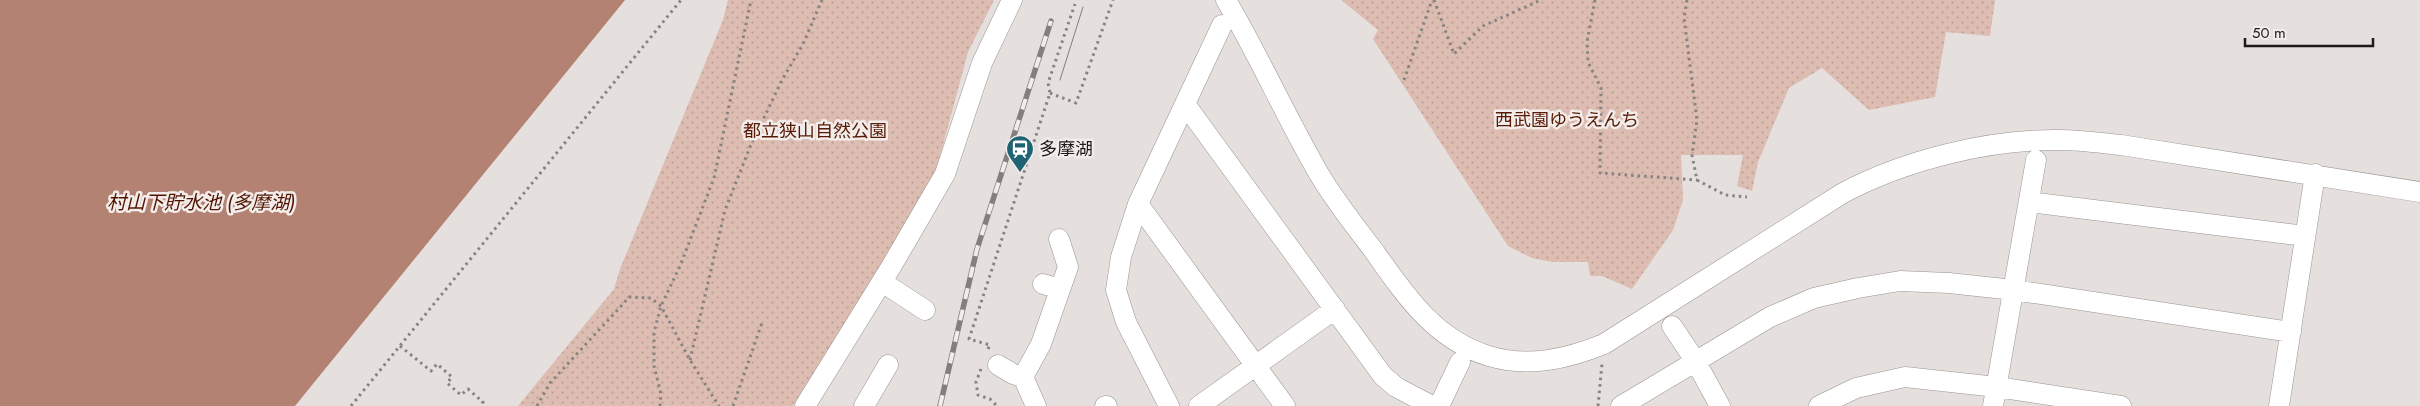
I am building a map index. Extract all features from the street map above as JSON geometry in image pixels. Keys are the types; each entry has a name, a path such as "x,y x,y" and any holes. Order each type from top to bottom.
{"street":[{"path":"805,406 882,282 945,174 982,63 1012,0"},
{"path":"1226,0 1320,175 1411,303 1439,330 1467,347 1489,356 1508,360 1544,361 1562,358 1604,344 1843,193 1870,179 1890,172 1970,150 2035,141 2081,141 2121,145 2315,174 2420,192"},
{"path":"1169,406 1126,322 1116,290 1121,257 1138,204 1222,25"},
{"path":"1185,104 1384,376 1396,387 1432,406"},
{"path":"1995,396 2036,160"},
{"path":"2279,406 2315,174"},
{"path":"2029,202 2306,236"},
{"path":"1138,204 1285,406"},
{"path":"1023,377 1041,344 1051,286 1068,267 1059,239"},
{"path":"1620,406 1770,317 1814,298 1900,281 1949,283 2014,290 2291,332"},
{"path":"882,282 926,310"},
{"path":"1199,406 1254,365 1335,310"},
{"path":"1672,326 1696,362 1720,406"},
{"path":"993,358 1013,374 1023,377 1036,406"},
{"path":"1439,406 1460,362"},
{"path":"864,406 888,365"},
{"path":"1822,405 1856,388 1905,377 1995,396 2121,406"}],"path":[{"path":"351,406 681,0"},
{"path":"660,406 661,394 654,366 654,332 661,306 680,266 714,178 751,0"},
{"path":"690,360 725,210 750,146 782,80 803,44 822,0"},
{"path":"1050,93 1076,103 1113,0"},
{"path":"1433,0 1454,54 1483,26 1541,0"},
{"path":"1404,80 1433,0"},
{"path":"1596,0 1587,42 1588,62 1601,88 1600,173 1697,180 1725,195 1747,197"},
{"path":"1687,0 1684,18 1697,120 1692,155 1697,180"},
{"path":"993,358 990,345 969,339 1050,93 1048,83 1074,4"},
{"path":"537,406 550,383 629,297 651,298 661,306 690,360 720,406"},
{"path":"733,406 763,320"},
{"path":"1598,406 1604,344"},
{"path":"400,346 431,370 437,364 452,377 447,383 461,396 468,389 483,402 480,406"},
{"path":"976,382 978,395 990,399 997,406"}],"green space":[{"name":"都立狭山自然公園","path":"728,0 994,0 968,52 933,182 793,406 518,406 614,289 620,269 723,20"},
{"name":"西武園ゆうえんち","path":"1341,0 1995,0 1990,36 1946,32 1935,97 1869,110 1822,68 1789,88 1758,162 1752,191 1737,186 1743,155 1681,155 1683,200 1673,230 1632,289 1602,276 1590,276 1588,262 1552,262 1532,258 1508,246 1373,39 1378,30"}],"water":[{"name":"村山下貯水池 (多摩湖)","path":"0,0 625,0 295,406 0,406"}],"tram line":[{"path":"1060,80 1083,7"}],"railway":[{"path":"940,406 977,249 1051,21"}],"place":[{"name":"多摩湖","path":"1020,173"}]}
